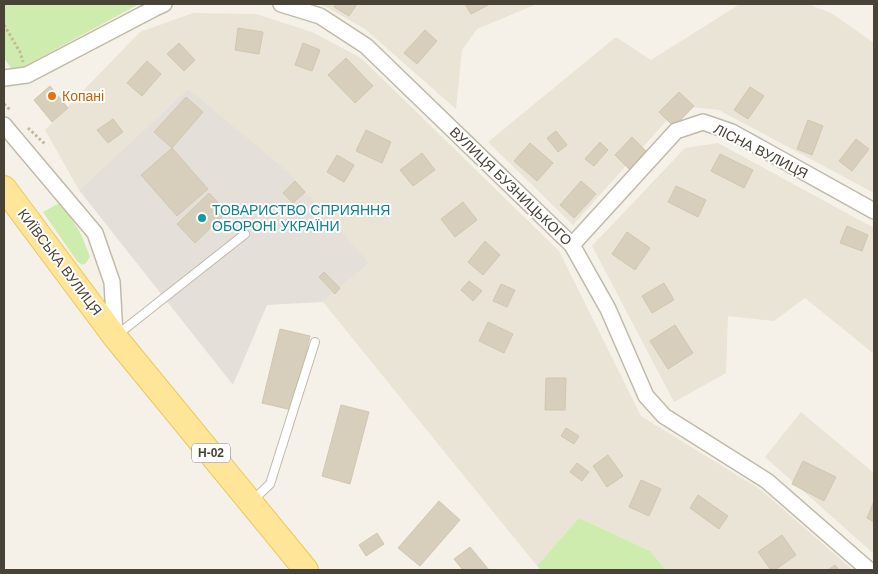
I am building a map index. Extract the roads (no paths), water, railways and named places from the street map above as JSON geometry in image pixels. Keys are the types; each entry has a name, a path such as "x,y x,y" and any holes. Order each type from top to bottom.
{"main road":[{"name":"КИЇВСЬКА ВУЛИЦЯ","path":"4,188 115,337"},
{"name":"Н-02","path":"115,337 306,570"}],"street":[{"path":"4,78 27,75 164,4"},
{"name":"ВУЛИЦЯ БУЗНИЦЬКОГО","path":"281,4 320,16 366,46 572,245 608,310 646,396 664,416 767,481 869,570"},
{"name":"ЛІСНА ВУЛИЦЯ","path":"572,245 676,131 703,122 732,132 874,211"},
{"path":"4,124 95,233 112,282 115,337"}],"lane":[{"path":"115,337 245,234"},
{"path":"251,502 270,484 315,342"}],"place":[{"name":"Копані","path":"52,96"},
{"name":"ТОВАРИСТВО СПРИЯННЯ ОБОРОНІ УКРАЇНИ","path":"202,218"}]}
